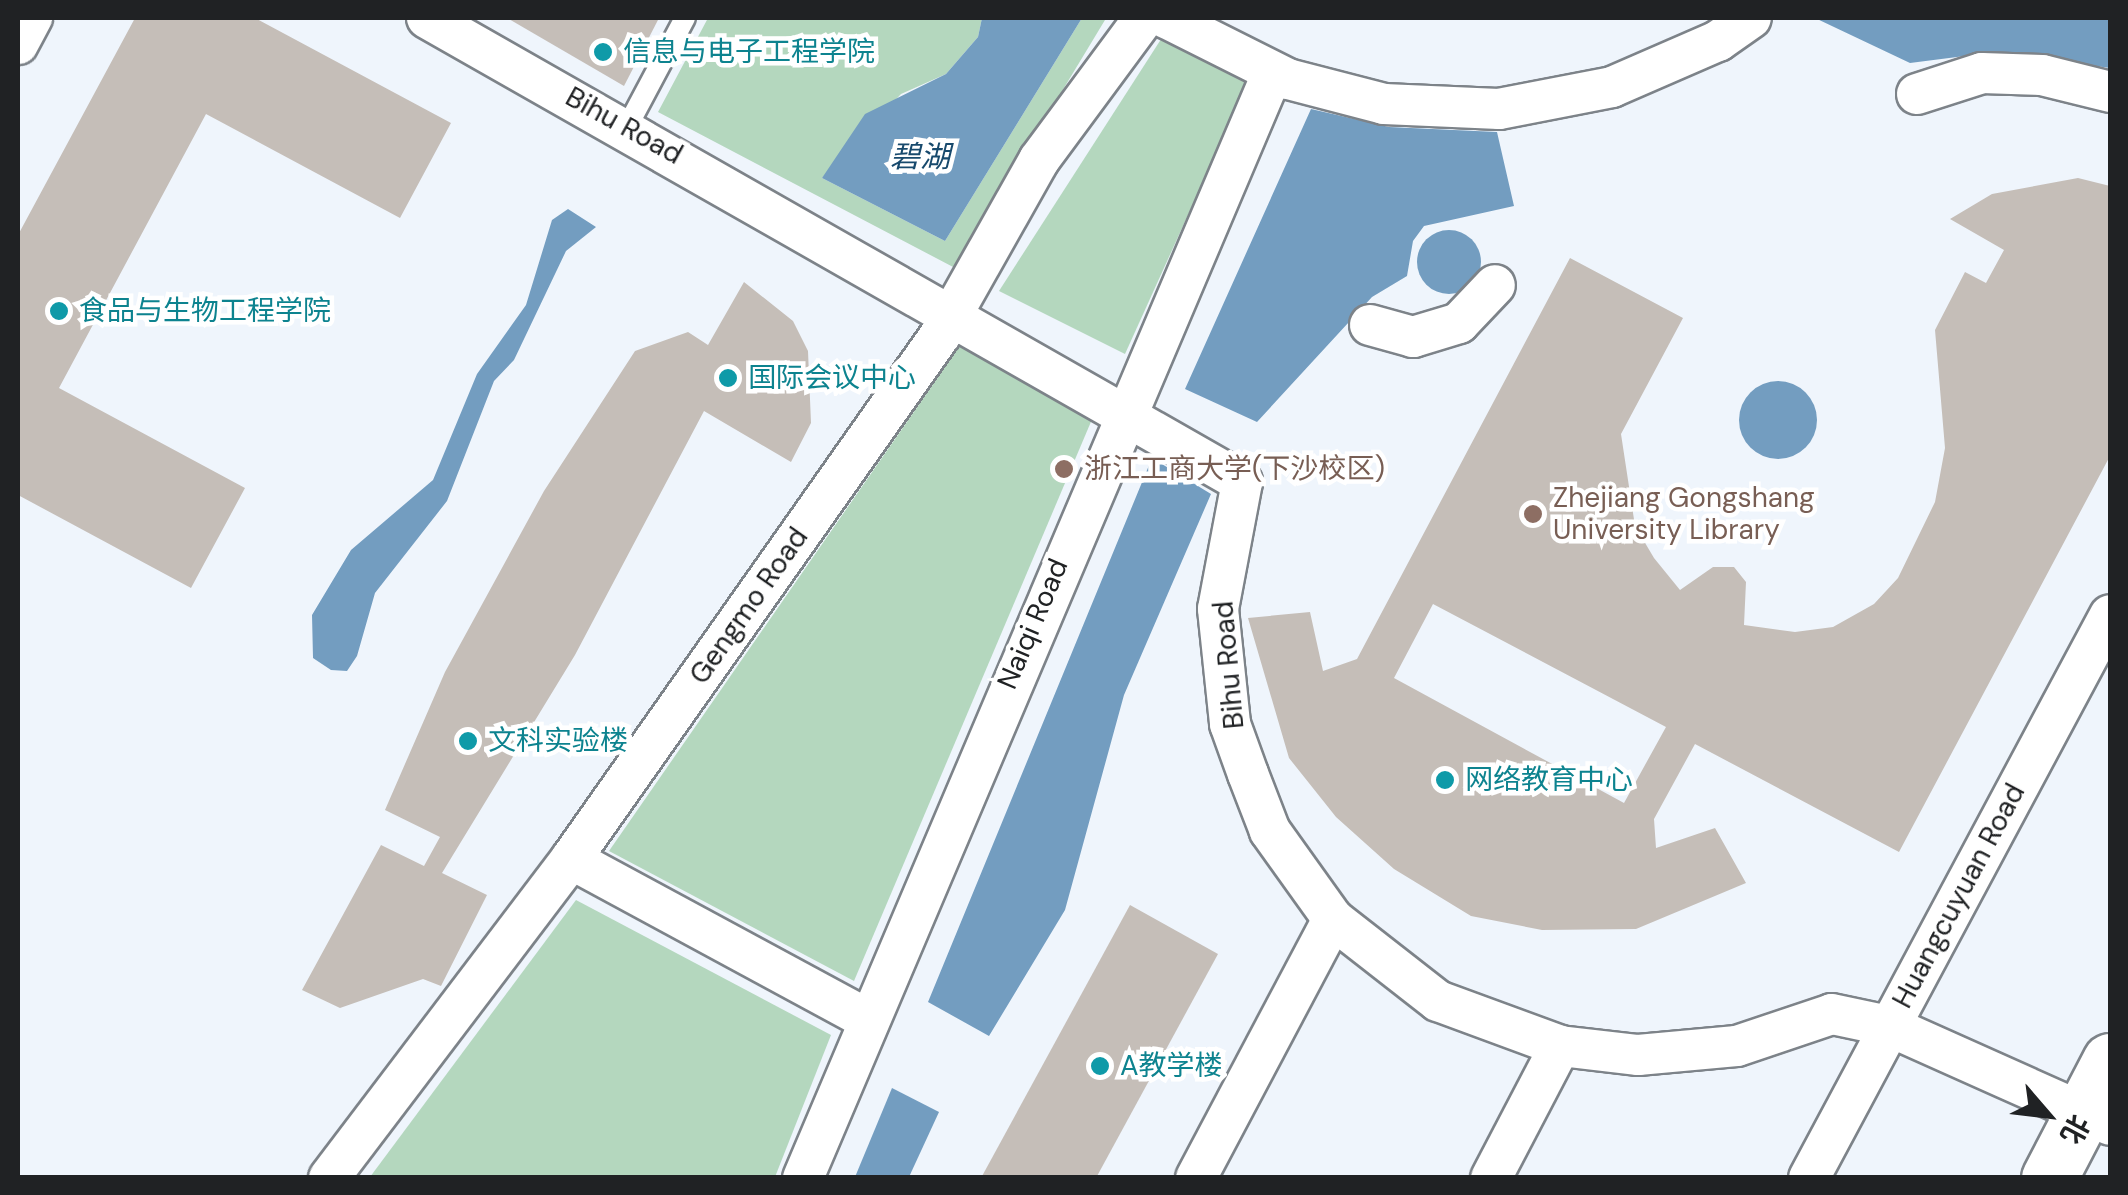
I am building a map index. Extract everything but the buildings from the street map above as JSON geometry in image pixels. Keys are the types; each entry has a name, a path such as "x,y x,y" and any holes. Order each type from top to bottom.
{"main road":[{"path":"2049,1178 2098,1119 2110,1061"}],"street":[{"path":"18,44 32,18"},
{"name":"Bihu Road","path":"428,18 1124,409 1242,482 1218,610 1230,724 1270,831 1333,919 1438,1000 1560,1046 1638,1055 1737,1046 1832,1014 1889,1026 2098,1119"},
{"name":"Gengmo Road","path":"329,1178 571,859 955,314 1039,160 1144,18"},
{"path":"1166,18 1272,74 1384,104 1499,108 1612,87 1718,41 1750,18"},
{"path":"1917,94 1982,73 2042,75 2110,92"},
{"name":"Naiqi Road","path":"804,1178 866,1018 1124,409 1272,74"},
{"path":"1370,325 1412,337 1458,323 1495,286"},
{"name":"Huangcuyuan Road","path":"1809,1178 2110,614"},
{"path":"571,859 866,1018"},
{"path":"1196,1178 1333,919"},
{"path":"1492,1178 1560,1046"}],"lane":[{"path":"627,127 685,18"}],"green space":[{"path":"708,18 982,18 978,37 946,74 901,94 822,178 945,241 1082,18 1105,20 955,268 658,112"},
{"path":"1165,33 1250,78 1125,354 999,291"},
{"path":"961,344 1093,417 854,981 609,851"},
{"path":"576,900 831,1035 775,1177 370,1177"}],"water":[{"name":"碧湖","path":"982,18 1082,18 945,241 822,178 865,114 946,74 978,37"},
{"path":"1815,18 2110,18 2110,68 1996,52 1910,63"},
{"path":"1311,109 1389,127 1497,132 1514,206 1424,226 1413,241 1407,276 1372,297 1257,422 1185,389"},
{"path":"568,209 596,227 566,251 514,360 494,381 447,501 375,593 357,656 347,671 331,670 313,658 312,615 351,550 433,480 477,374 526,305 552,220"},
{"path":"1449,230 1472,239 1481,262 1472,285 1449,294 1426,285 1417,262 1426,239"},
{"path":"1778,381 1793,384 1805,393 1814,405 1814,435 1805,447 1793,456 1778,459 1763,456 1751,447 1742,435 1739,420 1742,405 1751,393 1763,384"},
{"path":"1152,458 1211,494 1124,695 1065,910 989,1036 928,1002"},
{"path":"892,1088 939,1112 909,1177 855,1177"}],"place":[{"name":"信息与电子工程学院","path":"603,52"},
{"name":"食品与生物工程学院","path":"59,311"},
{"name":"国际会议中心","path":"728,378"},
{"name":"浙江工商大学(下沙校区)","path":"1064,469"},
{"name":"Zhejiang Gongshang University Library","path":"1533,514"},
{"name":"文科实验楼","path":"468,741"},
{"name":"网络教育中心","path":"1445,780"},
{"name":"A教学楼","path":"1100,1066"}]}
